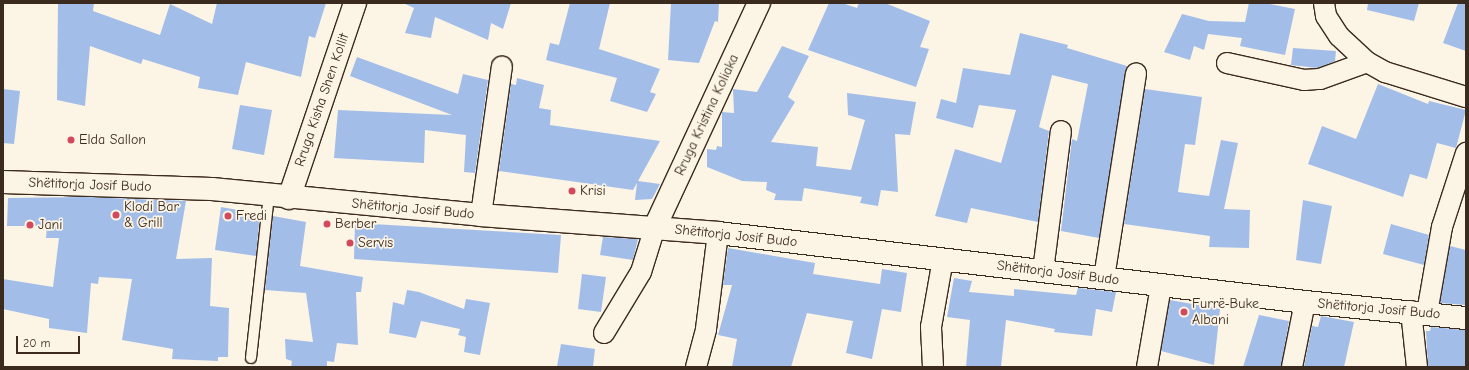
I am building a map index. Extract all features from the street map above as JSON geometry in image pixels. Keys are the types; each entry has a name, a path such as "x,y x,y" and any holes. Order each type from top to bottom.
{"main road":[{"name":"Rruga Kisha Shen Kollit","path":"279,196 355,3"},
{"name":"Rruga Kristina Koliaka","path":"655,227 759,3"},
{"name":"Shëtitorja Josif Budo","path":"3,182 212,189 481,215 655,227 943,259 1161,286 1466,318"}],"street":[{"path":"1324,3 1326,16 1339,36 1367,62 1386,72 1466,97"},
{"path":"1227,63 1304,80 1320,79 1367,62"},
{"path":"481,215 502,66"},
{"path":"1104,278 1136,73"},
{"path":"1043,271 1061,131"},
{"path":"1417,367 1419,312 1442,227 1466,153"},
{"path":"604,333 641,272 655,227"},
{"path":"696,367 706,329 718,233"},
{"path":"933,367 931,327 943,259"},
{"path":"1146,367 1161,286"},
{"path":"1292,367 1304,302"}],"lane":[{"path":"251,358 279,196"}],"building":[{"path":"58,3 94,3 93,11 160,35 170,4 212,24 217,3 326,3 315,38 309,36 301,77 246,62 238,95 198,88 200,77 143,59 141,64 90,46 85,106 57,100"},
{"path":"403,3 511,3 503,29 491,23 488,40 435,17 431,38 405,33 414,8"},
{"path":"570,3 610,3 599,49 660,69 650,92 656,94 647,112 610,101 617,78 546,60 550,43 559,45"},
{"path":"671,3 719,3 718,22 715,21 699,63 668,60"},
{"path":"829,3 842,3 857,8 859,3 885,3 930,21 920,47 929,49 916,87 808,50"},
{"path":"1249,3 1265,3 1295,9 1285,55 1240,46 1242,38 1208,34 1204,50 1194,46 1190,60 1164,52 1182,14 1209,21 1245,22"},
{"path":"1368,3 1419,3 1414,21 1367,10"},
{"path":"1458,3 1466,3 1466,51 1443,43"},
{"path":"1020,33 1068,45 1067,48 1127,66 1099,238 1061,231 1072,139 1077,141 1088,84 1052,75 1039,127 1049,131 1038,222 971,208 967,223 935,216 955,149 1001,163 1016,110 979,105 973,128 936,118 941,99 956,103 963,68 1010,75"},
{"path":"782,46 809,56 788,97 795,102 771,142 818,147 816,166 851,170 865,120 848,115 847,93 916,102 910,135 895,134 898,192 881,190 878,206 860,203 862,197 804,188 802,201 774,200 776,194 766,190 767,182 742,181 707,167 707,149 716,150 717,146 722,147 722,112 734,113 733,89 757,92"},
{"path":"1293,48 1336,51 1335,61 1318,68 1291,65"},
{"path":"357,57 458,94 463,74 488,80 475,173 464,172 466,135 425,130 424,163 334,158 338,110 452,115 350,76"},
{"path":"517,78 544,85 539,108 551,110 550,125 660,141 638,181 660,184 652,199 635,200 637,183 633,190 499,171 511,84 516,85"},
{"path":"1378,84 1428,104 1429,101 1466,110 1456,148 1437,143 1427,179 1410,174 1403,197 1308,164 1322,126 1356,139"},
{"path":"3,89 20,91 14,144 3,143"},
{"path":"1145,89 1202,97 1195,145 1185,144 1178,192 1209,196 1221,140 1238,143 1224,209 1250,210 1249,248 1209,247 1210,236 1124,224"},
{"path":"240,105 272,110 264,155 232,149"},
{"path":"85,197 186,201 176,259 212,258 210,306 229,308 228,357 218,357 218,361 172,359 173,349 122,340 132,279 99,277 98,284 91,283 87,333 49,328 49,319 3,309 3,279 53,287 59,238 46,238 47,226 7,226 8,198"},
{"path":"1303,200 1332,206 1321,264 1296,260"},
{"path":"221,207 260,214 256,256 215,250"},
{"path":"273,216 306,222 300,266 363,277 361,292 356,292 358,345 337,343 334,362 327,361 327,367 291,367 292,361 286,359 285,339 313,342 306,293 265,290"},
{"path":"355,223 561,235 558,273 354,259"},
{"path":"1391,224 1429,235 1424,265 1383,254"},
{"path":"603,237 638,239 633,260 600,255"},
{"path":"1450,246 1466,250 1466,305 1440,303"},
{"path":"728,248 815,263 813,274 880,284 882,269 907,273 901,312 882,309 872,359 846,353 853,321 807,313 791,367 732,367 737,339 718,335 732,285 723,285"},
{"path":"582,274 606,277 601,312 578,309"},
{"path":"954,278 972,281 969,292 1014,296 1014,289 1076,295 1078,288 1116,292 1112,312 1096,309 1092,336 1054,332 1055,329 1006,320 1001,367 966,367 970,320 947,317"},
{"path":"407,290 419,292 464,309 466,299 490,303 480,355 464,352 466,337 458,335 460,329 421,321 416,338 389,333 393,302 404,305"},
{"path":"1170,300 1220,309 1214,365 1161,351"},
{"path":"1259,315 1289,321 1281,367 1243,367"},
{"path":"1321,316 1354,322 1344,367 1304,367 1312,326 1318,327"},
{"path":"1431,327 1466,330 1466,367 1428,367 1426,331 1430,331"},
{"path":"561,344 595,349 593,367 557,367"}],"place":[{"name":"Elda Sallon","path":"71,140"},
{"name":"Krisi","path":"572,191"},
{"name":"Klodi Bar & Grill","path":"116,215"},
{"name":"Fredi","path":"228,216"},
{"name":"Berber","path":"327,224"},
{"name":"Jani","path":"30,225"},
{"name":"Servis","path":"350,243"},
{"name":"Furrë Buke Albani","path":"1184,312"}]}
